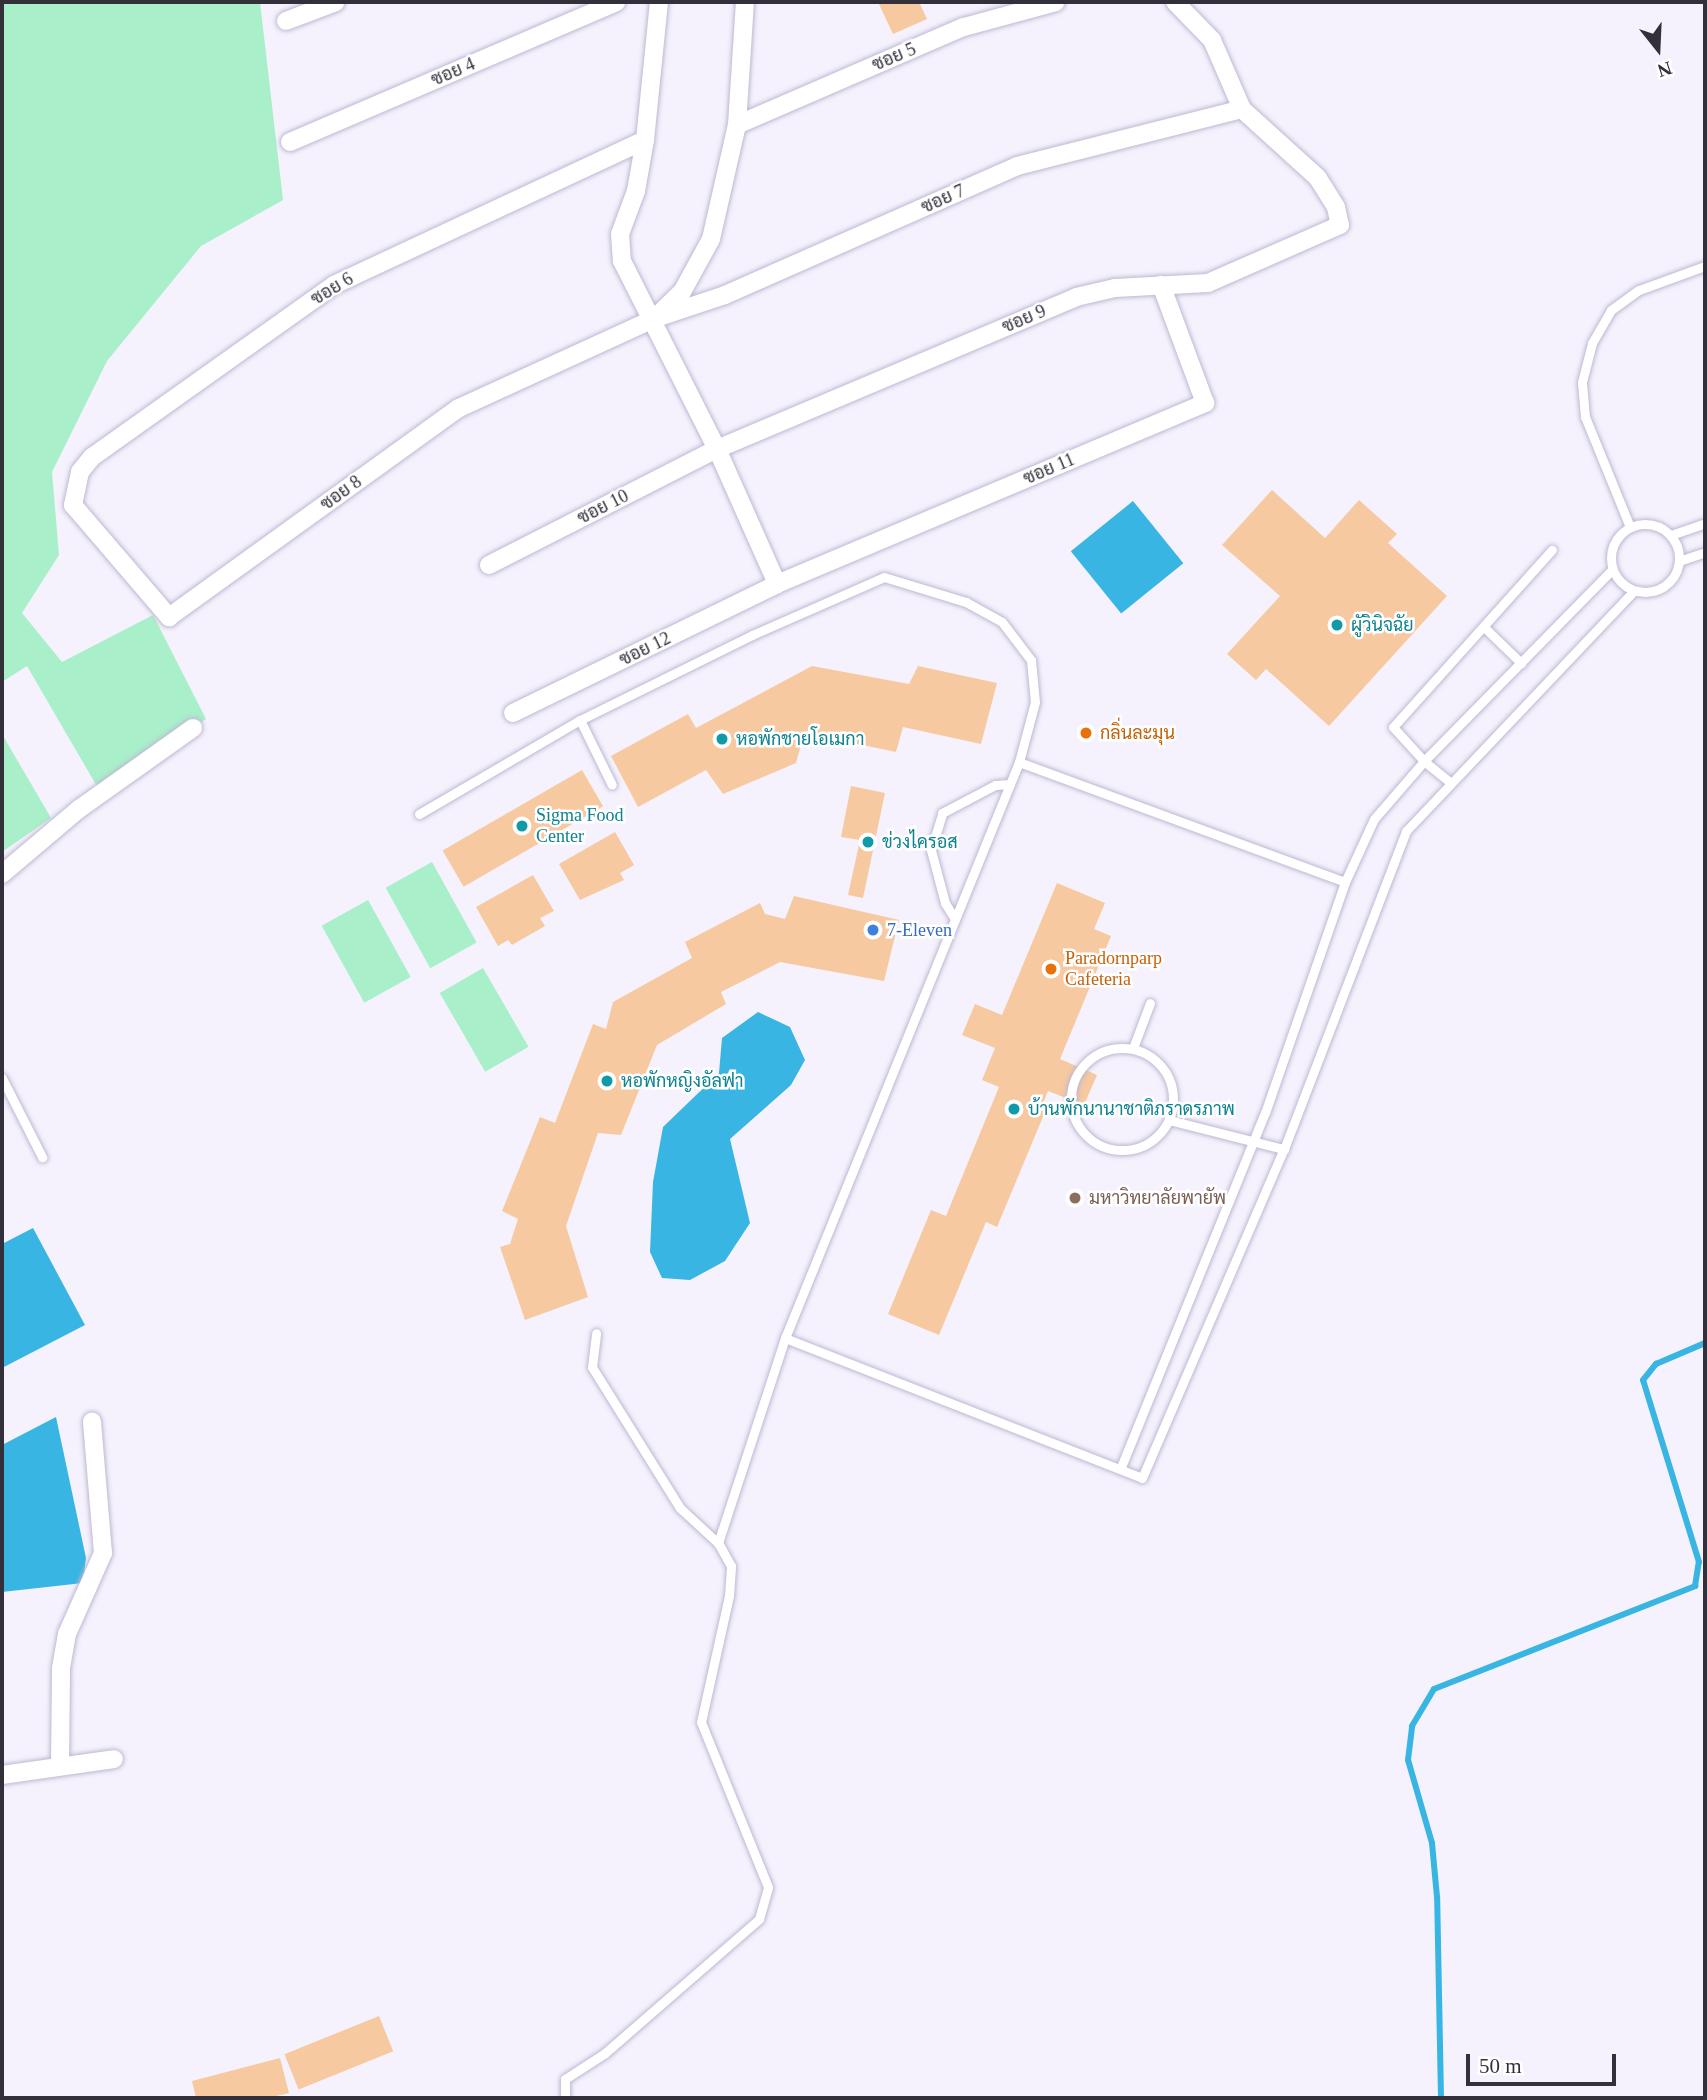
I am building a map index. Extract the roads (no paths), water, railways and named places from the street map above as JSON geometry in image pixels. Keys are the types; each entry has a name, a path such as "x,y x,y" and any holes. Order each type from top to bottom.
{"street":[{"path":"286,21 336,2"},
{"name":"ซอย 4","path":"290,142 617,2"},
{"path":"659,2 645,140 636,191 620,234 622,261 634,292 653,319 717,449 777,584"},
{"path":"653,319 682,292 711,239 737,125 745,2"},
{"name":"ซอย 5","path":"737,125 964,27 1056,2"},
{"path":"1175,2 1212,40 1242,109"},
{"name":"ซอย 9","path":"717,449 1076,297 1115,288 1208,283 1340,225 1336,207 1318,178 1242,109"},
{"name":"ซอย 7","path":"653,319 725,295 1017,166 1242,109"},
{"name":"ซอย 6","path":"73,505 80,472 92,457 334,285 645,140"},
{"name":"ซอย 11","path":"777,584 1205,403 1161,285"},
{"name":"ซอย 8","path":"73,505 169,617 459,408 653,319"},
{"name":"ซอย 10","path":"489,565 717,449"},
{"name":"ซอย 12","path":"513,713 777,584"},
{"path":"2,874 79,809 193,728"},
{"path":"60,1766 61,1668 67,1634 103,1553 92,1421"},
{"path":"2,1775 114,1759"}],"lane":[{"path":"1630,527 1585,417 1582,382 1592,343 1611,310 1639,290 1705,266"},
{"path":"1671,535 1705,523"},
{"path":"785,1338 1142,1478 1284,1149 1406,831 1634,590 1662,587 1672,578 1679,561 1671,535 1651,524 1630,527 1615,541 1612,570 1424,761 1374,819 1345,882 1255,1139 1121,1468"},
{"path":"1451,783 1424,761 1393,727 1552,550"},
{"path":"1679,561 1705,552"},
{"path":"1612,570 1634,590"},
{"path":"419,814 580,720 752,635 884,577 966,602 1002,622 1031,660 1035,702 1018,762 785,1338 718,1543"},
{"path":"1484,627 1521,663"},
{"path":"580,720 612,785"},
{"path":"1018,762 1345,882"},
{"path":"955,919 945,903 931,850 942,813 995,785 1010,784"},
{"path":"1133,1048 1150,1003"},
{"path":"1115,1047 1133,1048 1147,1053 1168,1075 1173,1090 1169,1120 1145,1145 1128,1150 1093,1142 1072,1114 1072,1088 1084,1064 1115,1047"},
{"path":"2,1078 42,1157"},
{"path":"1169,1120 1255,1139 1284,1149"},
{"path":"565,2098 565,2079 605,2053 759,1919 768,1887 762,1866 701,1722 729,1596 730,1566 718,1543 680,1508 592,1367 596,1333"}],"water":[{"path":"1133,501 1183,563 1121,614 1071,551"},
{"path":"758,1012 790,1027 805,1060 791,1085 730,1139 750,1223 725,1261 690,1280 662,1278 650,1252 653,1182 663,1127 719,1073 722,1038"},
{"path":"33,1228 85,1325 2,1368 2,1244"},
{"path":"56,1417 86,1558 83,1583 2,1592 2,1445"}],"waterway":[{"path":"1441,2098 1437,1897 1432,1843 1408,1760 1412,1726 1434,1689 1695,1586 1699,1562 1643,1380 1656,1364 1705,1343"}],"place":[{"name":"ผัูวินิจฉัย","path":"1337,625"},
{"name":"กลิ่นละมุน","path":"1086,733"},
{"name":"หอพักชายโอเมกา","path":"722,739"},
{"name":"Sigma Food Center","path":"522,826"},
{"name":"ข่วงไครอส","path":"868,842"},
{"name":"7-Eleven","path":"873,930"},
{"name":"Paradornparp Cafeteria","path":"1051,969"},
{"name":"หอพักหญิงอัลฟา","path":"607,1081"},
{"name":"บ้านพักนานาชาติภราดรภาพ","path":"1014,1109"},
{"name":"มหาวิทยาลัยพายัพ","path":"1075,1198"}]}
